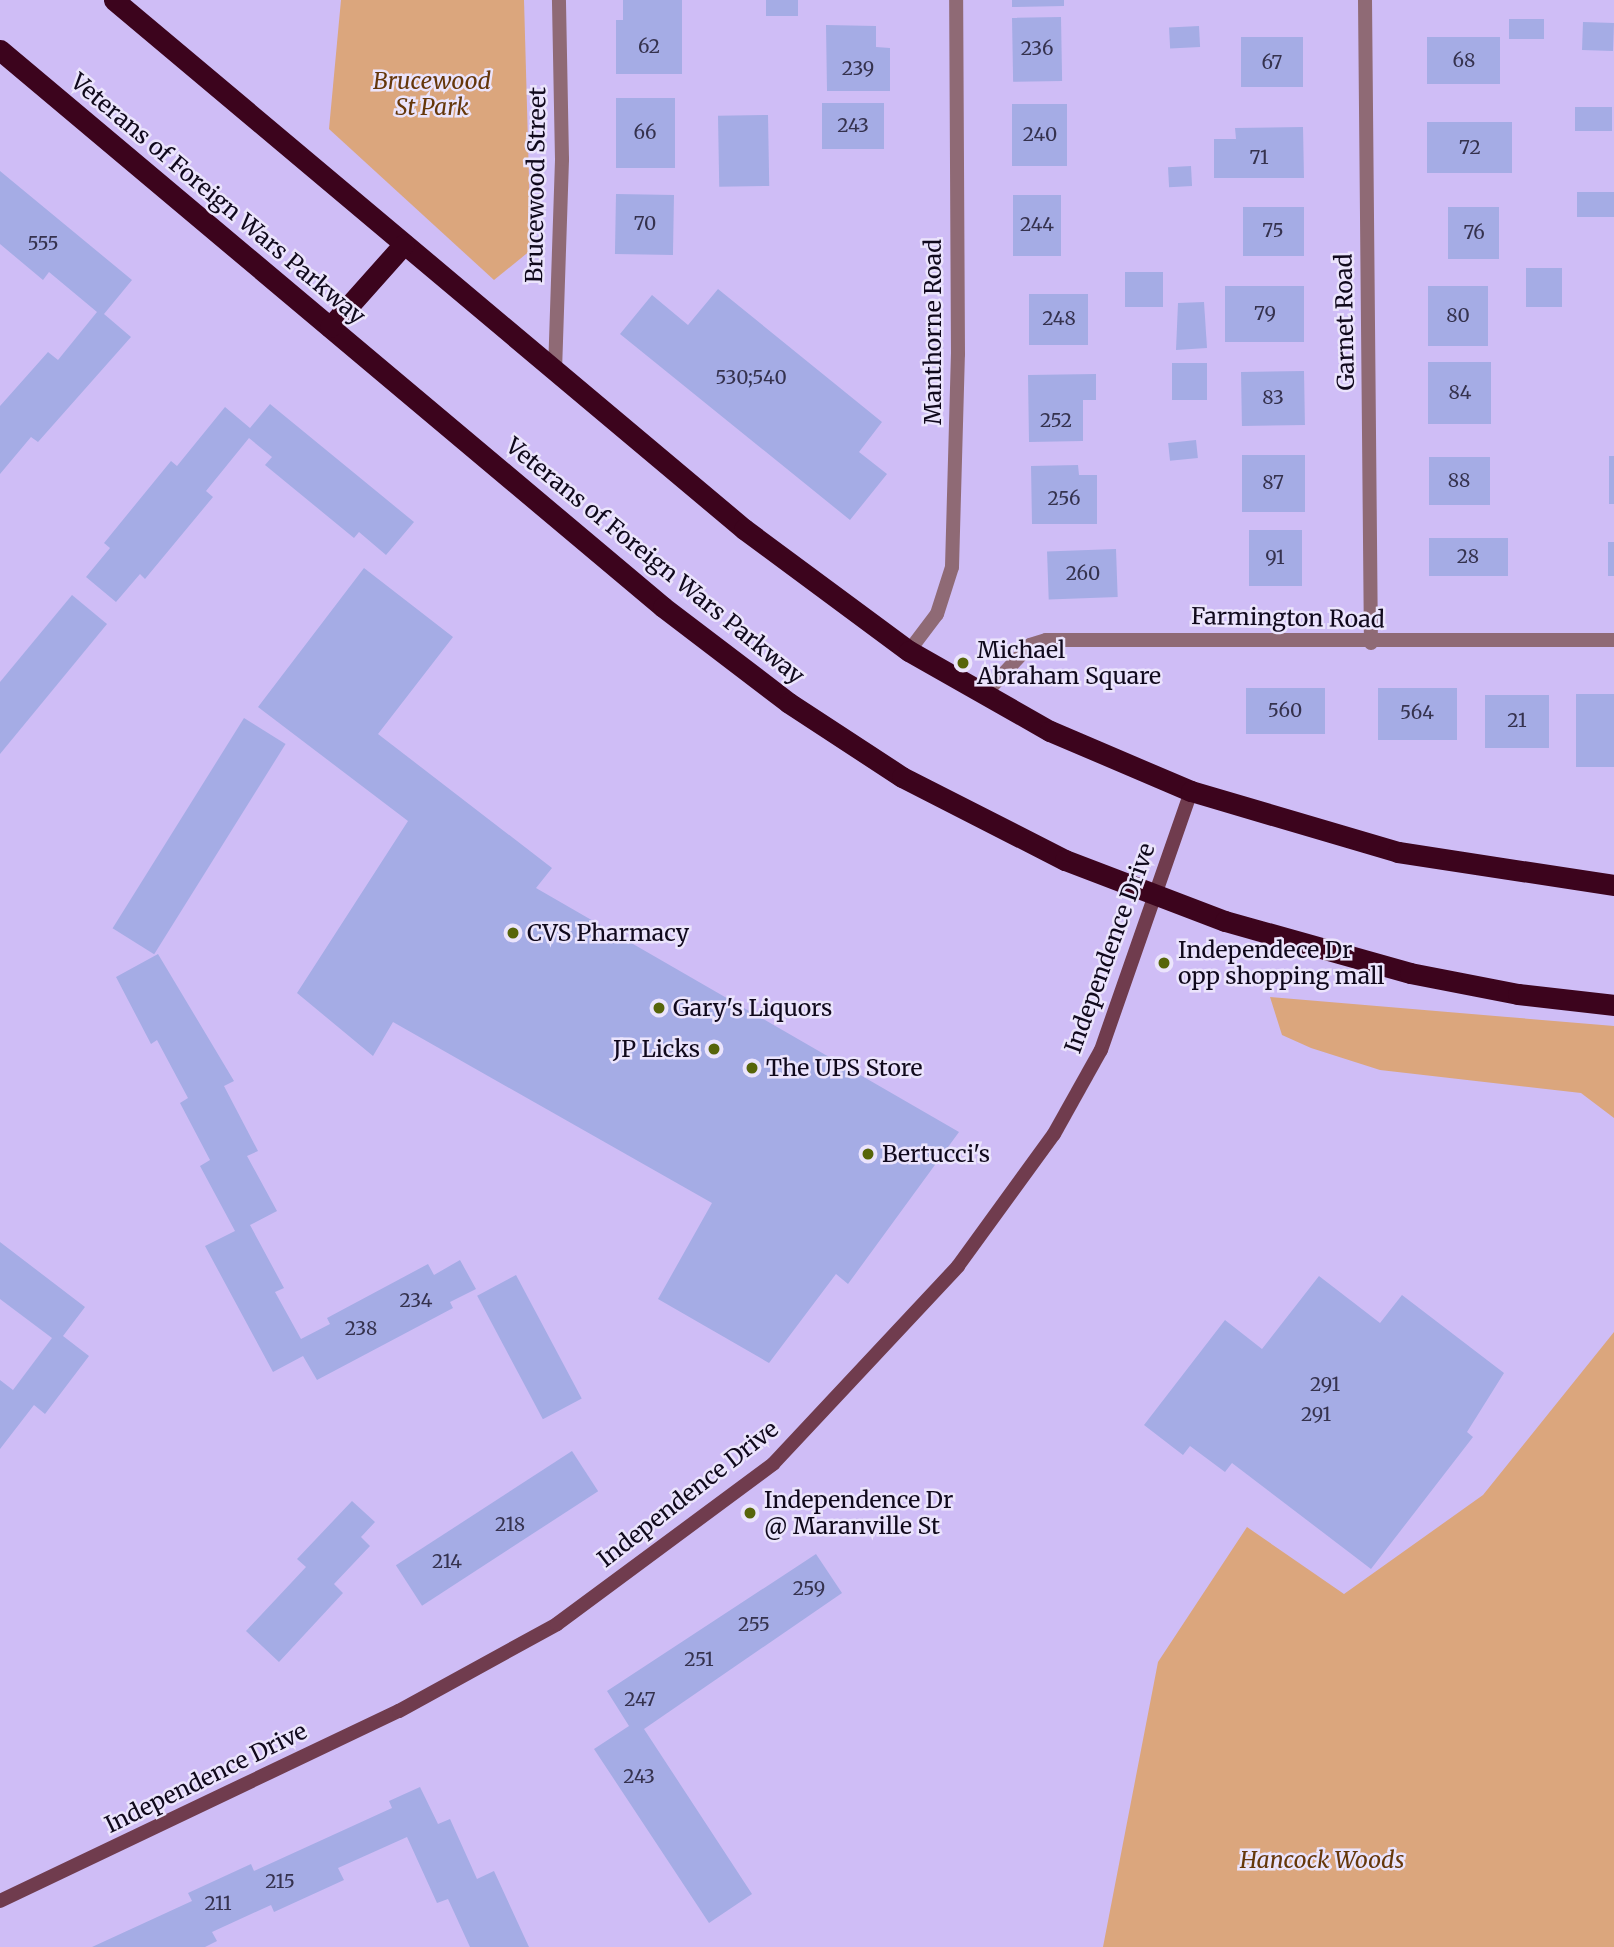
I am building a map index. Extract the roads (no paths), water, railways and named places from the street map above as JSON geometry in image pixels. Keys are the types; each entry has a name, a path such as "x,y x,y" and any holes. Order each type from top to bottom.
{"highway":[{"path":"114,0 801,575 909,651 984,695 1106,758 1191,791 1398,852 1614,885"},
{"name":"Veterans of Foreign Wars Parkway","path":"0,50 643,592 789,703 902,777 984,821 1154,896 1289,941 1410,972 1518,994 1614,1005"},
{"path":"330,327 404,244"}],"main road":[{"name":"Independence Drive","path":"0,1901 399,1711 557,1624 773,1464 958,1266 1054,1134 1101,1050 1191,791"}],"street":[{"name":"Brucewood Street","path":"555,371 562,159 559,0"},
{"name":"Manthorne Road","path":"909,651 937,614 952,566 958,354 956,0"},
{"name":"Garnet Road","path":"1365,0 1371,643"},
{"name":"Farmington Road","path":"984,695 1031,645 1046,640 1371,643 1614,640"}],"place":[{"name":"Michael Abraham Square","path":"963,663"},
{"name":"CVS Pharmacy","path":"513,933"},
{"name":"Independece Dr opp shopping mall","path":"1164,963"},
{"name":"Gary's Liquors","path":"659,1008"},
{"name":"JP Licks","path":"714,1049"},
{"name":"The UPS Store","path":"752,1068"},
{"name":"Bertucci's","path":"868,1154"},
{"name":"Independence Dr @ Maranville St","path":"750,1513"}],"park label":[{"name":"Brucewood St Park","path":"432,94"},
{"name":"Hancock Woods","path":"1322,1860"}]}
